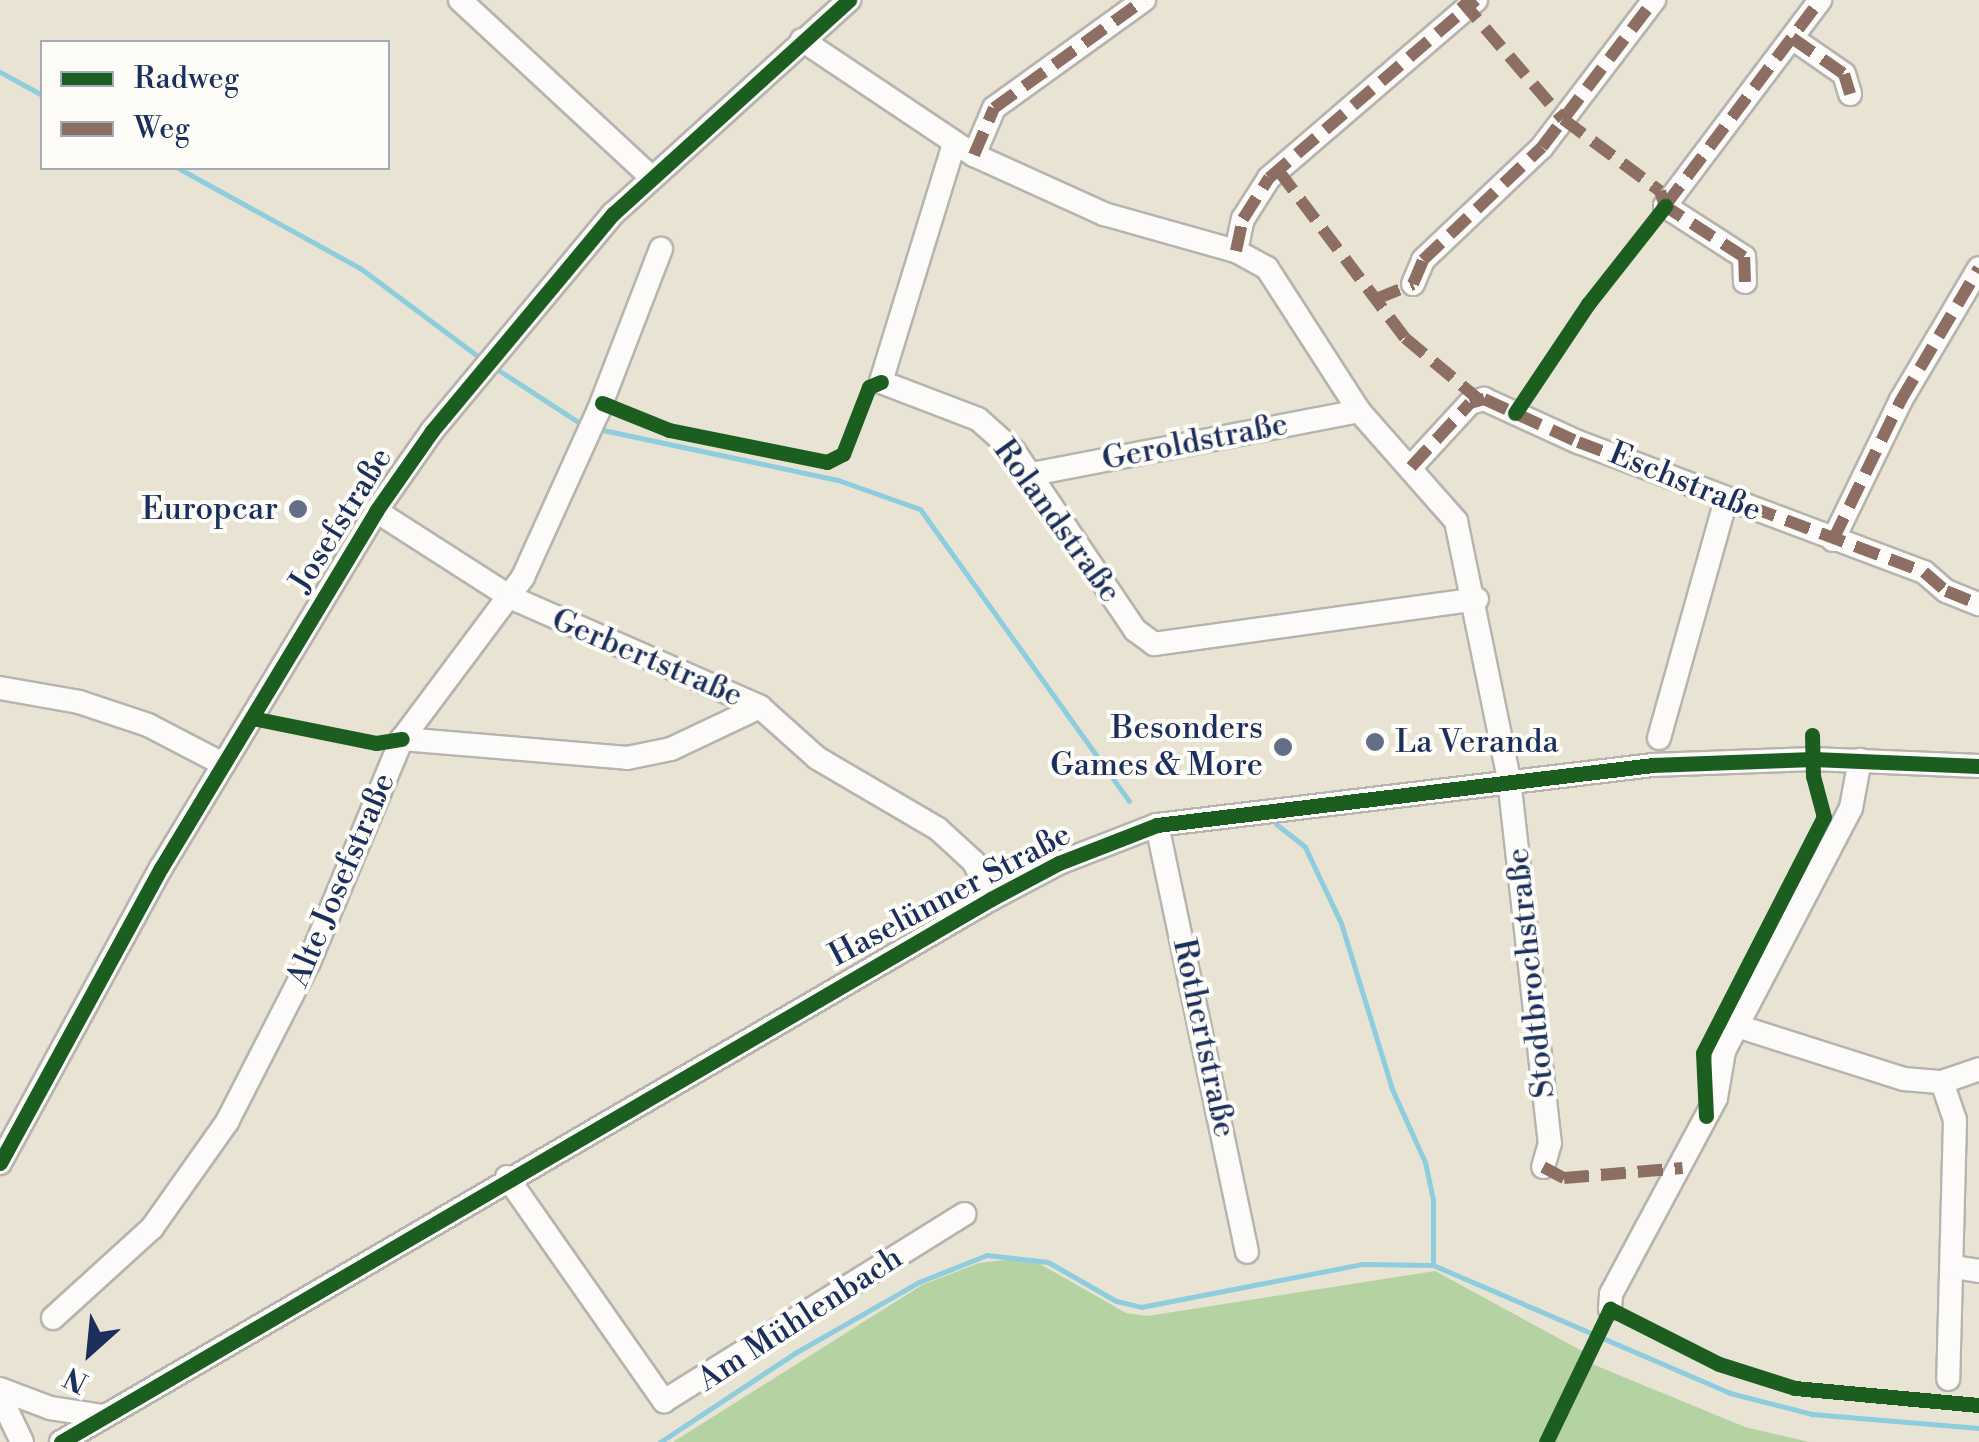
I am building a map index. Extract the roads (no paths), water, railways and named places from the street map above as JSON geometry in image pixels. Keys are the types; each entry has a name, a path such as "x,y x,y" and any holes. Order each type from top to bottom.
{"street":[{"path":"460,0 650,176"},
{"name":"Josefstraße","path":"0,1163 223,764 376,511 477,371 650,176 850,0"},
{"path":"964,149 994,108 1144,0"},
{"path":"802,40 964,149 1146,230 1236,251 1243,219 1269,178 1476,0"},
{"path":"1413,284 1422,260 1542,147 1654,0"},
{"path":"1745,282 1744,257 1666,206 1820,0"},
{"path":"1792,38 1844,74 1850,94"},
{"name":"Rolandstraße","path":"964,149 878,374 891,388 978,419 1032,474 1135,630 1154,644 1477,599"},
{"name":"Alte Josefstraße","path":"52,1318 152,1228 227,1122 309,962 402,740 510,597 586,440 661,249"},
{"name":"Stodtbrochstraße","path":"1236,251 1267,268 1358,411 1412,467 1456,521 1477,599 1509,780 1550,1143 1543,1167"},
{"path":"1833,540 1901,400 1979,268"},
{"name":"Eschstraße","path":"1412,467 1476,398 1726,500 1924,572 1946,591 1979,604"},
{"name":"Geroldstraße","path":"1032,474 1358,411"},
{"path":"1659,738 1726,500"},
{"name":"Gerbertstraße","path":"376,511 510,597 760,707 817,758 938,829 974,862 991,899"},
{"path":"0,688 78,702 148,725 223,764"},
{"path":"402,740 627,758 671,749 760,707"},
{"path":"1610,1308 1611,1294 1716,1098 1718,1065 1851,808 1860,760"},
{"name":"Haselünner Straße","path":"62,1442 508,1177 991,899 1058,862 1157,825 1509,780 1691,762 1860,760 1979,766"},
{"name":"Rothertstraße","path":"1157,825 1247,1252"},
{"path":"1738,1026 1904,1080 1942,1082 1979,1068"},
{"path":"1942,1082 1956,1120 1948,1379"},
{"name":"Am Mühlenbach","path":"508,1177 664,1401 965,1214"},
{"path":"1954,1267 1979,1270"},
{"path":"0,1389 50,1408 103,1416"},
{"path":"0,1396 22,1442"}],"waterway":[{"path":"0,72 40,94"},
{"path":"182,170 360,268 483,360"},
{"path":"492,366 583,425"},
{"path":"598,429 838,480 920,509 1129,801"},
{"path":"1276,824 1305,847 1341,923 1392,1089 1425,1162 1433,1199 1433,1265"},
{"path":"660,1442 795,1353 919,1282 987,1255 1048,1262 1116,1301 1141,1307 1363,1264 1433,1265 1730,1393 1812,1414 1979,1428"}],"place":[{"name":"Europcar","path":"298,509"},
{"name":"La Veranda","path":"1375,742"},
{"name":"Besonders Games & More","path":"1283,747"}]}
